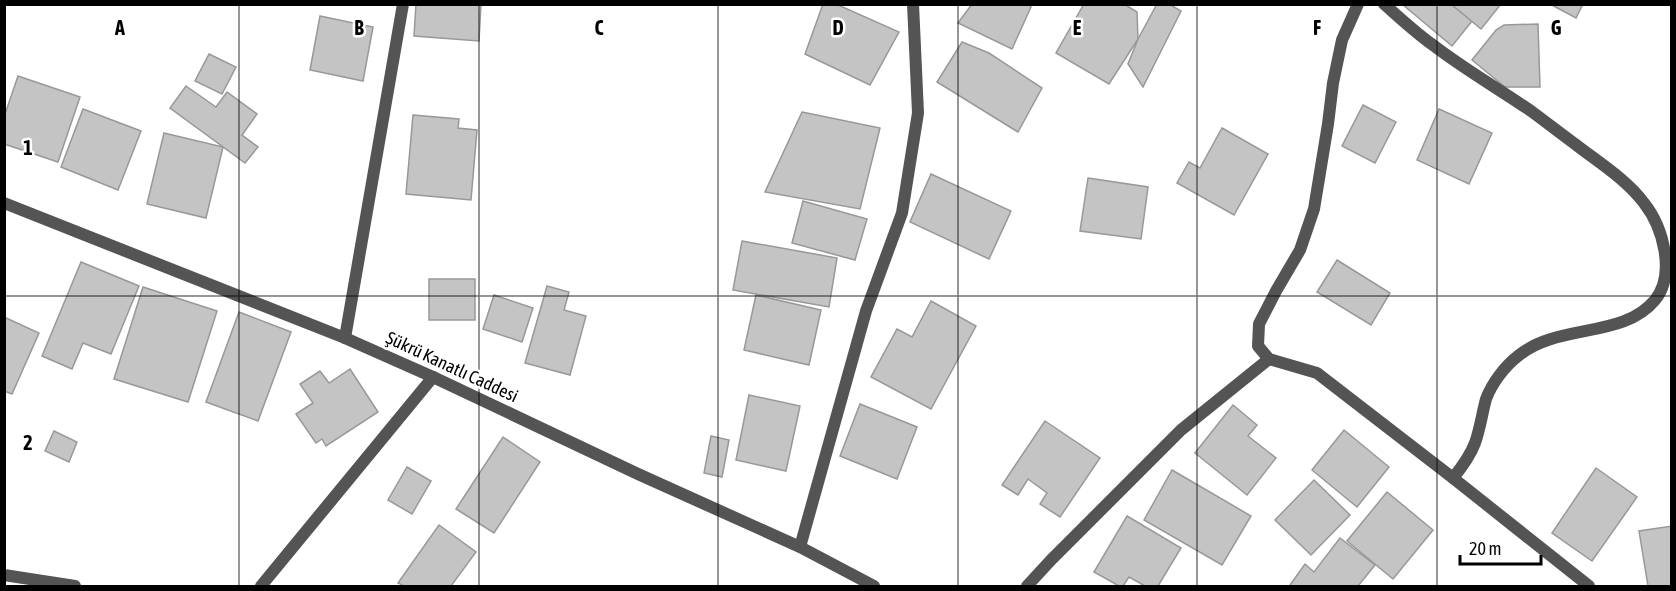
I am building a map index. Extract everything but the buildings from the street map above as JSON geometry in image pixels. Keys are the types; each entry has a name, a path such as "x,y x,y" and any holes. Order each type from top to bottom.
{"street":[{"path":"345,338 403,4"},
{"path":"800,547 867,310 902,213 918,113 913,4"},
{"path":"1358,4 1342,40 1335,72 1314,209 1300,250 1259,324 1258,346 1269,359 1317,373 1589,586"},
{"path":"1384,4 1433,46 1532,112 1617,176 1644,202 1656,221 1665,252 1666,278 1655,300 1635,316 1615,325 1575,332 1540,342 1518,355 1500,374 1487,397 1475,444 1453,478"},
{"name":"Şükrü Kanatlı Caddesi","path":"4,202 345,338 433,377 638,474 800,547 867,585"},
{"path":"1028,586 1181,430 1269,359"},
{"path":"261,586 433,377"},
{"path":"4,575 75,586"}]}
